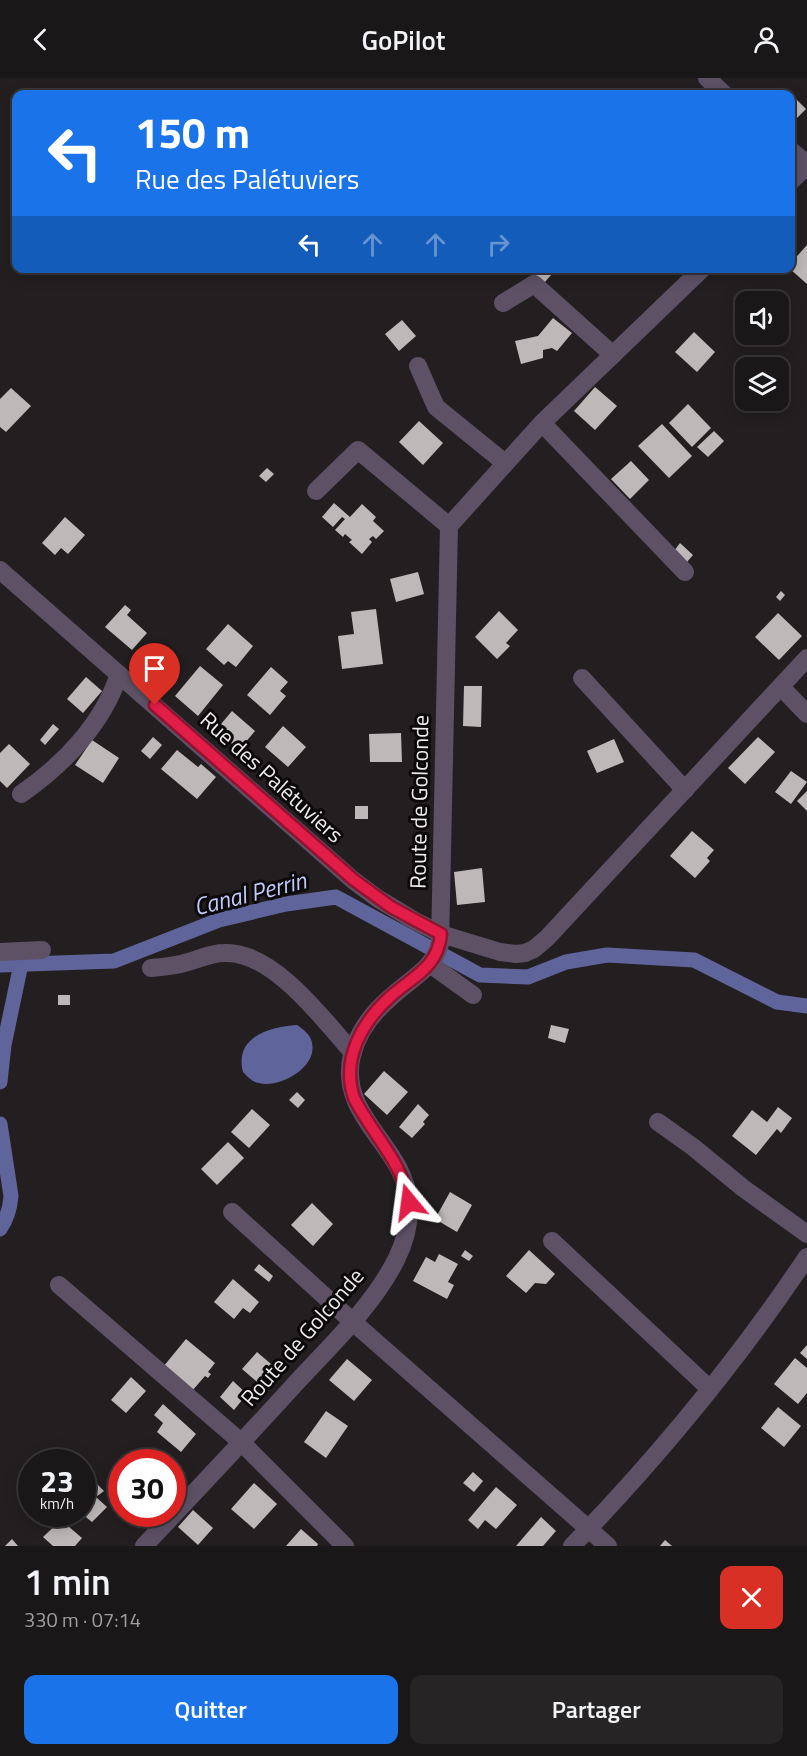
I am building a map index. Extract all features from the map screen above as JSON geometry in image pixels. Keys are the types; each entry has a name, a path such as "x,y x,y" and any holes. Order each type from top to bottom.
{"street":[{"path":"707,78 720,90"},
{"path":"795,154 807,165 795,177"},
{"path":"316,491 358,450 449,525 542,423 698,273"},
{"path":"503,303 534,284 613,355"},
{"path":"418,366 436,407 505,463"},
{"path":"542,423 685,572"},
{"name":"Route de Golconde","path":"144,1546 353,1322 395,1260 407,1231 409,1217 406,1185 388,1151 354,1098 350,1087 350,1072 353,1053 364,1025 391,996 430,964 439,950 449,525"},
{"name":"Rue des Palétuviers","path":"0,570 354,880 397,910 441,934 508,954 534,950 560,925 807,658"},
{"path":"21,794 45,777 71,752 112,695 119,674"},
{"path":"582,678 686,790"},
{"path":"781,687 807,714"},
{"path":"0,952 42,950"},
{"path":"151,968 170,966 222,953 232,953 252,959 296,990 353,1053"},
{"path":"430,964 473,995"},
{"path":"658,1122 807,1234"},
{"path":"232,1212 353,1322 608,1546"},
{"path":"552,1241 710,1389"},
{"path":"572,1546 636,1477 710,1389 766,1317 807,1257"},
{"path":"59,1285 241,1443 345,1546"}],"water":[{"path":"297,1025 304,1030 312,1043 312,1052 303,1068 277,1083 267,1084 254,1082 243,1072 244,1050 249,1042 256,1036 275,1028"}],"building":[{"path":"795,98 806,109 795,120"},
{"path":"807,245 807,284 795,273 795,258"},
{"path":"533,273 551,273 544,283"},
{"path":"553,318 572,333 557,351 552,348 543,350 543,358 521,364 515,341 538,336"},
{"path":"402,320 416,336 399,351 385,334"},
{"path":"694,332 715,352 697,372 675,352"},
{"path":"595,387 617,406 595,430 574,411"},
{"path":"11,388 31,406 6,432 0,427 0,399"},
{"path":"688,404 711,428 692,447 669,423"},
{"path":"419,421 443,443 423,465 399,442"},
{"path":"662,424 692,456 669,478 638,446"},
{"path":"714,431 724,441 708,457 697,447"},
{"path":"631,461 649,480 630,499 611,479"},
{"path":"267,468 274,474 266,482 259,476"},
{"path":"334,503 350,517 362,504 376,517 373,521 384,531 376,539 373,536 369,539 372,542 362,554 349,542 352,540 345,534 343,537 335,530 345,519 342,517 333,527 322,517"},
{"path":"65,517 85,535 68,554 61,548 55,555 42,543"},
{"path":"680,543 693,555 687,562 674,551"},
{"path":"418,572 424,594 396,602 390,579"},
{"path":"781,591 785,595 780,601 776,597"},
{"path":"125,605 131,610 127,615 147,633 132,650 105,627"},
{"path":"376,609 383,664 342,669 338,636 354,634 351,612"},
{"path":"499,611 518,630 506,643 510,646 497,659 475,637"},
{"path":"778,613 802,636 779,660 755,637"},
{"path":"228,624 253,646 236,667 228,661 224,665 206,649"},
{"path":"200,666 223,685 198,716 175,696"},
{"path":"271,667 288,682 280,691 286,696 270,715 247,695"},
{"path":"86,677 102,691 83,713 67,699"},
{"path":"464,686 482,686 481,727 463,726"},
{"path":"232,711 255,731 239,750 216,730"},
{"path":"53,724 59,729 45,745 40,740"},
{"path":"283,726 306,747 288,767 265,747"},
{"path":"401,733 402,762 370,762 369,734"},
{"path":"153,737 162,745 150,759 141,751"},
{"path":"758,737 775,752 745,784 728,768"},
{"path":"614,739 624,762 597,773 587,751"},
{"path":"92,740 119,758 103,783 75,765"},
{"path":"9,744 30,764 7,788 0,781 0,753"},
{"path":"177,750 198,767 201,764 216,777 197,799 161,769"},
{"path":"791,771 807,782 791,804 775,792"},
{"path":"807,791 807,811 797,801"},
{"path":"355,806 368,806 368,819 355,819"},
{"path":"692,831 714,850 707,858 710,861 695,878 670,856"},
{"path":"482,868 485,902 457,905 454,872"},
{"path":"58,995 70,995 70,1005 58,1005"},
{"path":"551,1025 569,1029 565,1043 548,1038"},
{"path":"384,1071 408,1092 387,1115 364,1094"},
{"path":"297,1092 305,1100 298,1108 289,1100"},
{"path":"418,1104 429,1115 423,1122 425,1124 412,1138 399,1127"},
{"path":"778,1107 792,1118 781,1133 777,1129 756,1155 732,1136 752,1110 767,1122"},
{"path":"252,1109 270,1125 249,1148 231,1132"},
{"path":"228,1142 244,1158 217,1185 201,1169"},
{"path":"450,1192 472,1205 457,1232 435,1219"},
{"path":"312,1203 333,1224 313,1246 291,1225"},
{"path":"465,1250 473,1256 469,1261 461,1256"},
{"path":"529,1250 555,1274 546,1284 535,1283 526,1293 506,1276"},
{"path":"439,1254 458,1264 448,1282 454,1285 447,1299 413,1281 426,1257 435,1262"},
{"path":"259,1264 273,1276 269,1282 254,1270"},
{"path":"233,1279 259,1302 250,1313 243,1308 234,1319 214,1302"},
{"path":"186,1339 215,1363 208,1372 211,1374 208,1378 205,1376 192,1391 163,1367"},
{"path":"807,1345 807,1359 800,1353"},
{"path":"257,1352 278,1370 263,1387 242,1369"},
{"path":"795,1358 807,1368 807,1393 798,1404 774,1384"},
{"path":"347,1359 372,1380 354,1401 329,1380"},
{"path":"131,1377 146,1391 126,1413 111,1400"},
{"path":"233,1381 247,1394 234,1410 220,1397"},
{"path":"163,1404 196,1434 184,1449 177,1449 157,1432 163,1423 154,1415"},
{"path":"778,1407 801,1426 784,1447 761,1428"},
{"path":"326,1411 348,1426 326,1458 304,1442"},
{"path":"473,1472 483,1481 474,1492 463,1483"},
{"path":"254,1483 277,1504 254,1529 231,1509"},
{"path":"96,1485 104,1491 96,1497"},
{"path":"496,1487 517,1505 496,1529 485,1520 478,1529 468,1520"},
{"path":"96,1497 107,1507 96,1518"},
{"path":"193,1510 213,1528 198,1545 178,1527 186,1527 186,1518"},
{"path":"541,1517 556,1531 543,1546 516,1546"},
{"path":"54,1527 69,1527 82,1538 75,1546 53,1546 43,1537"},
{"path":"301,1529 318,1544 317,1546 286,1546"},
{"path":"12,1539 18,1546 5,1546"},
{"path":"665,1540 672,1546 660,1546"}],"waterway":[{"name":"Canal Perrin","path":"0,965 114,961 219,920 286,904 336,897 480,975 528,977 566,962 607,955 694,960 777,1002 807,1006"},
{"path":"0,1082 4,1045 21,964"},
{"path":"0,1124 11,1196 8,1214 0,1229"}],"route":[{"path":"155,705 334,864 377,898 441,934 439,950 430,964 391,996 364,1025 356,1042 350,1072 350,1087 354,1098 398,1167 406,1185 409,1202"}]}
